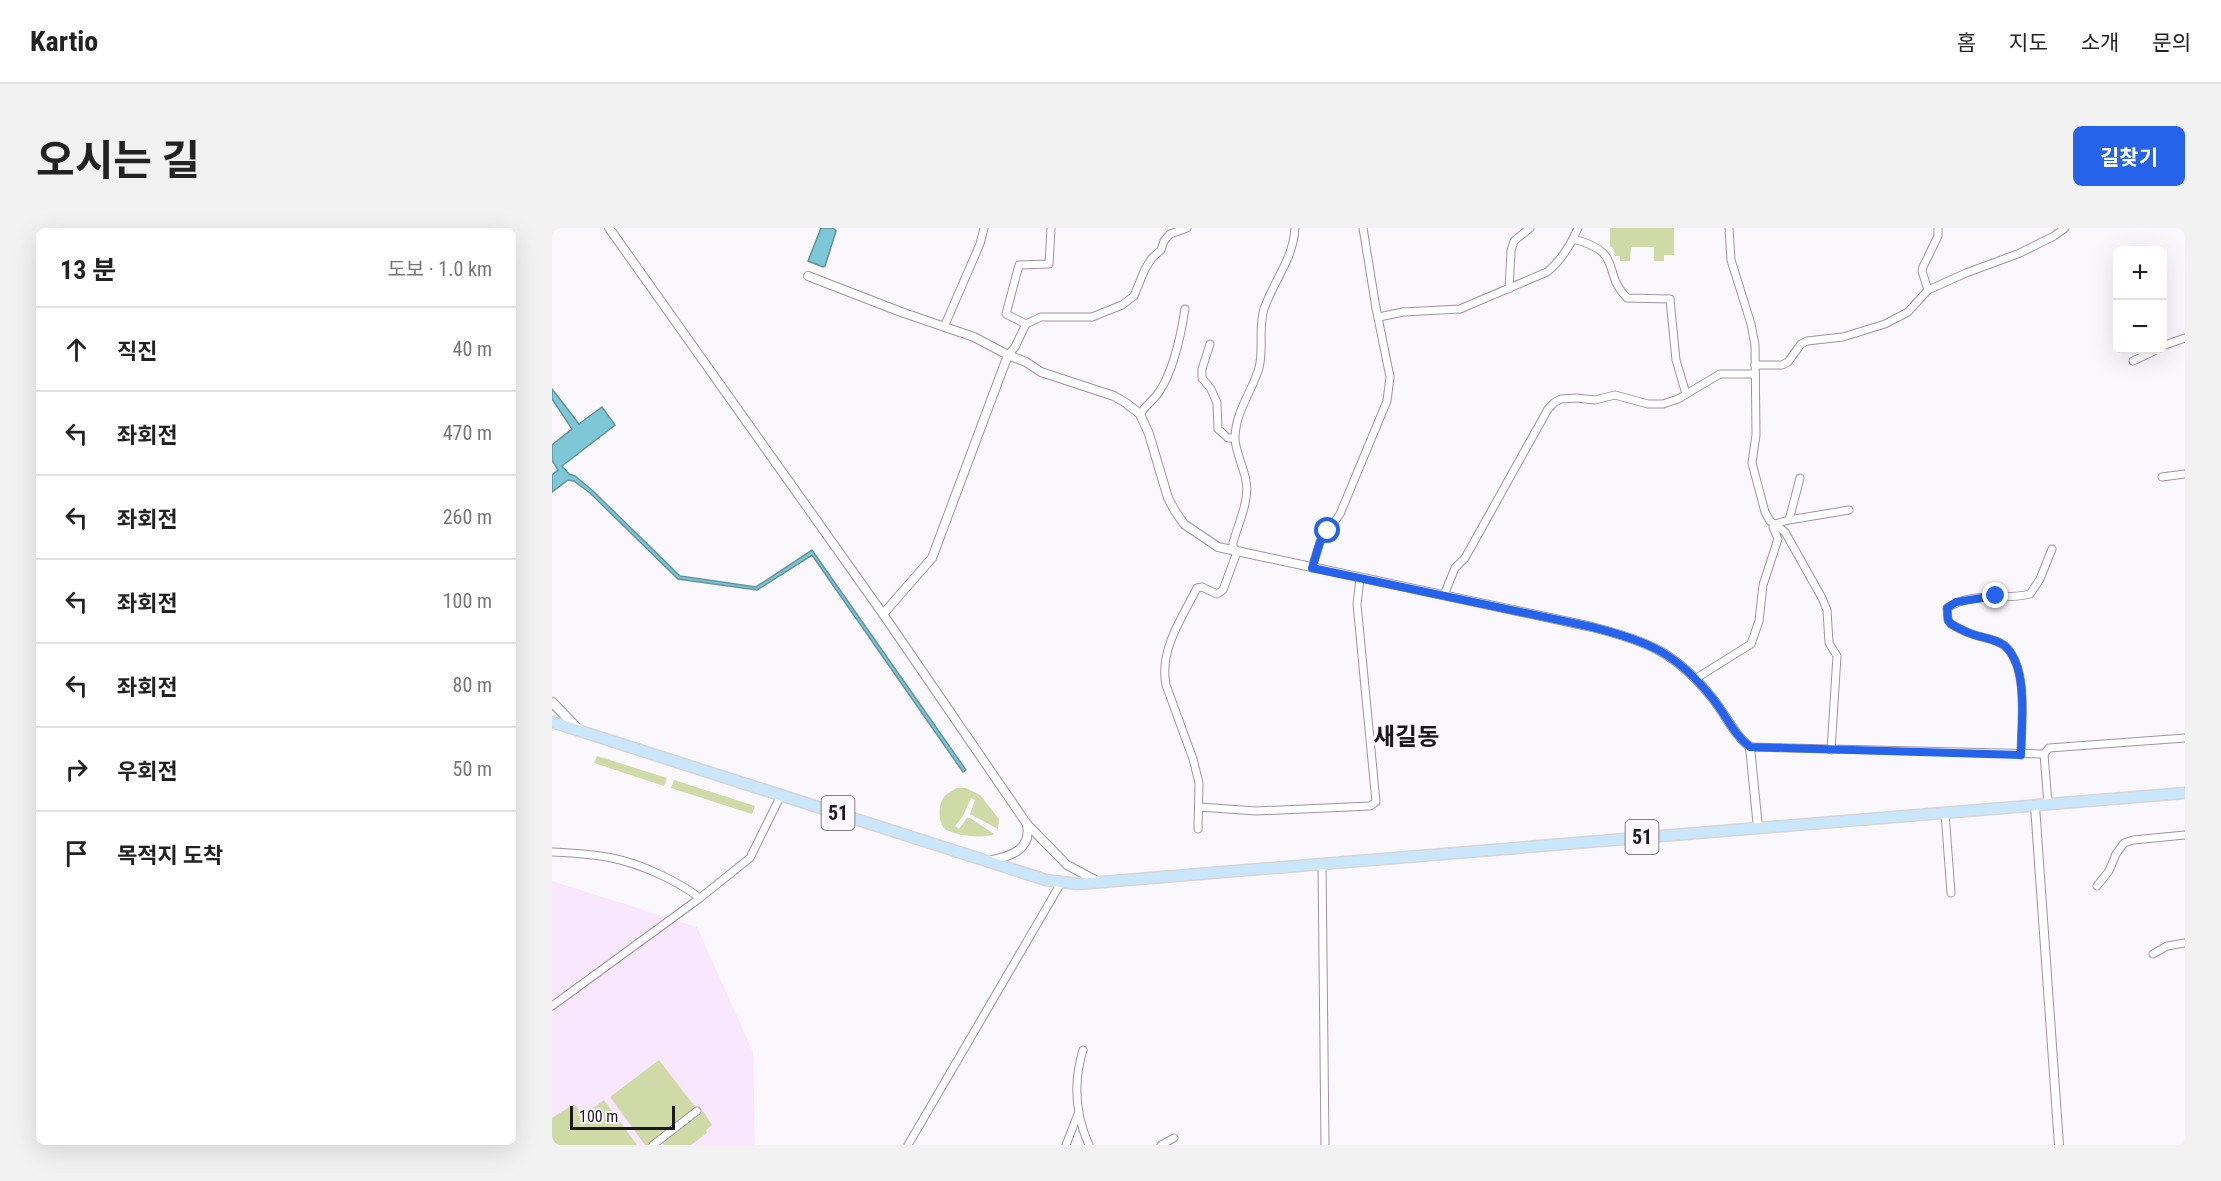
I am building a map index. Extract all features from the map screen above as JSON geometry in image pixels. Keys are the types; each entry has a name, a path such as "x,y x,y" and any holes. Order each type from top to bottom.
{"main road":[{"name":"51","path":"552,702 579,730 1061,883 1100,883 2185,793"},
{"path":"552,722 579,730"}],"street":[{"path":"609,228 883,614 1027,824 1067,865 1100,883"},
{"path":"944,327 980,244 984,228"},
{"path":"1026,324 1006,314 1019,265 1049,264 1051,228"},
{"path":"883,614 932,558 1008,355 1015,347 1026,324 1041,317 1092,317 1122,305 1134,296 1145,269 1161,250 1164,241 1170,234 1186,228"},
{"path":"1237,552 1233,543 1247,492 1234,438 1241,405 1258,369 1262,346 1261,321 1294,245 1295,228"},
{"path":"1312,568 1320,542 1340,514 1387,401 1390,377 1363,228"},
{"path":"1509,289 1510,250 1515,241 1530,228"},
{"path":"1379,317 1403,312 1460,309 1509,289 1547,272 1556,265 1578,228"},
{"path":"1729,228 1731,260 1754,336 1756,435 1752,463 1765,512 1770,521 1785,532 1827,610 1829,643 1837,656 1832,750"},
{"path":"1928,290 1922,271 1938,236 1938,228"},
{"path":"1755,365 1782,365 1788,362 1801,344 1808,341 1843,337 1884,324 1908,312 1928,290 2011,257 2063,229"},
{"path":"1573,239 1589,243 1606,253 1622,293 1627,298 1670,299 1676,360 1686,393"},
{"path":"808,276 974,337 1026,362 1041,372 1114,396 1140,414 1149,434 1168,498 1184,524 1218,547 1630,637 1661,650 1678,662 1713,698 1739,736 1750,747 1758,828"},
{"path":"1140,414 1158,393 1163,383 1179,342 1185,309"},
{"path":"2167,345 2185,338"},
{"path":"1210,344 1202,369 1202,378 1216,403 1218,429 1228,438 1234,438"},
{"path":"2133,361 2148,354"},
{"path":"1444,595 1455,568 1465,558 1548,409 1555,402 1577,398 1595,400 1615,395 1648,404 1663,404 1678,399 1720,374 1755,374"},
{"path":"2162,477 2185,474"},
{"path":"1789,520 1800,478"},
{"path":"1775,524 1850,510"},
{"path":"1695,680 1751,644 1759,621 1763,585 1778,538 1773,527 1775,524"},
{"path":"2021,755 2022,680 2007,647 1970,634 1951,624 1946,613 1947,608 1962,600 1996,596 2021,597 2030,594 2040,579 2052,549"},
{"path":"1198,829 1199,783 1193,759 1166,685 1164,674 1166,656 1197,588 1202,587 1217,594 1223,590 1237,552"},
{"path":"1199,807 1256,811 1370,806 1376,802 1357,604 1360,579"},
{"path":"2048,804 2044,754 2049,748 2185,738"},
{"path":"1750,747 2044,754"},
{"path":"552,1006 700,898 750,858 781,795"},
{"path":"2035,806 2060,1145"},
{"path":"1945,813 1951,893"},
{"path":"986,861 1008,856 1021,848 1027,841 1029,833 1027,824"},
{"path":"2097,886 2109,871 2116,854 2124,843 2133,840 2185,835"},
{"path":"552,852 611,858 627,862 680,883 700,898"},
{"path":"1322,864 1325,1145"},
{"path":"908,1145 1061,883"},
{"path":"2153,954 2167,946 2185,943"},
{"path":"1083,1050 1077,1077 1078,1114 1089,1145"},
{"path":"653,1145 697,1111"},
{"path":"1066,1145 1078,1114"},
{"path":"1161,1145 1174,1138"}],"shaded area":[{"path":"552,881 697,927 753,1052 755,1145 552,1145"}],"green space":[{"path":"1610,228 1674,228 1674,255 1664,255 1664,261 1654,261 1654,247 1631,247 1630,261 1620,261 1620,256 1615,256 1610,246"},
{"path":"597,756 667,778 664,786 594,763"},
{"path":"674,780 755,806 752,814 671,788"},
{"path":"956,788 966,788 980,795 999,819 998,829 970,814 975,800 971,798 963,816 955,826 959,829 967,818 970,818 994,834 969,836 944,828 940,817 942,800"},
{"path":"659,1060 696,1108 645,1145 610,1097"},
{"path":"604,1100 637,1145 552,1145 552,1118 574,1104 584,1115"},
{"path":"703,1111 712,1125 706,1130 707,1133 691,1145 664,1145 661,1141"}],"water":[{"path":"821,228 833,228 836,231 823,267 808,261"},
{"path":"552,389 579,424 602,407 615,425 562,466 569,474 575,476 593,491 680,576 756,587 812,550 966,770 963,772 812,555 757,590 678,579 590,493 574,481 568,480 552,492 552,475 558,470 552,460 552,445 572,429 552,399"}],"district":[{"name":"새길동","path":"1406,737"}],"route":[{"path":"1328,531 1320,542 1312,568 1592,627 1630,637 1661,650 1678,662 1713,698 1739,736 1750,747 2021,755 2022,680 2007,647 1970,634 1951,624 1946,613 1947,608 1956,602 1996,596"}]}
